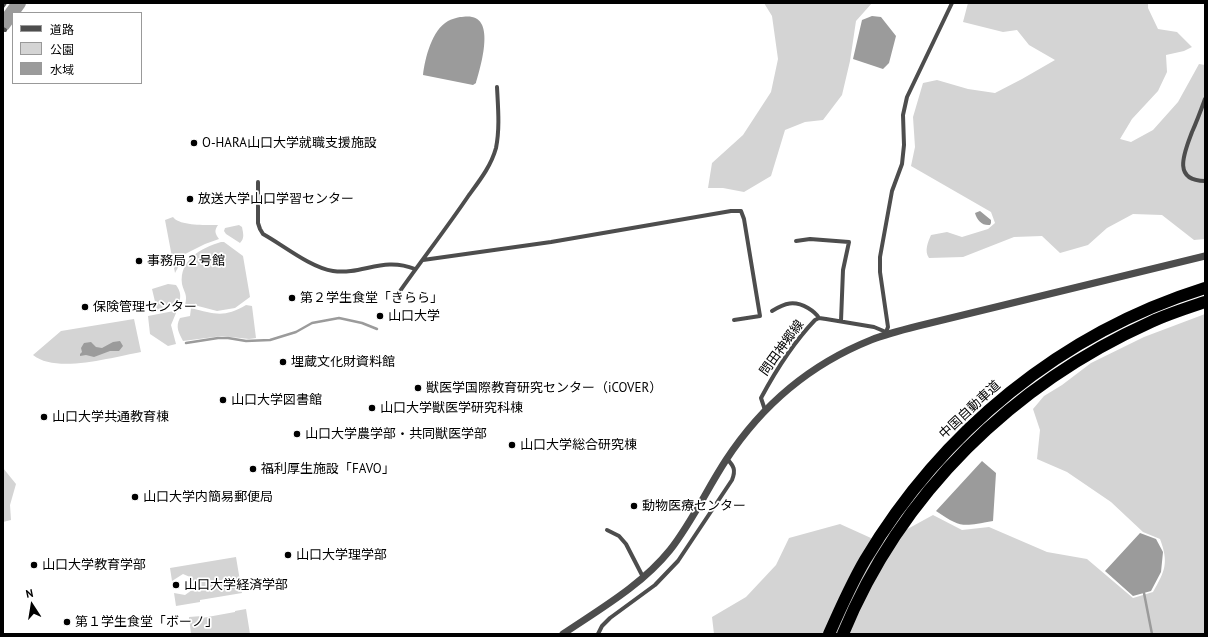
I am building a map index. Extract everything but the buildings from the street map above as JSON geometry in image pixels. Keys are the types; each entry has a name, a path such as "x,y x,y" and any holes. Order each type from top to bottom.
{"highway":[{"name":"中国自動車道","path":"829,634 864,562 896,513 933,464 990,408 1022,382 1085,341 1149,309 1179,296 1205,288"},
{"name":"中国自動車道","path":"843,634 850,617 875,569 902,526 940,477 1000,417 1035,389 1091,352 1152,321 1205,302"}],"street":[{"path":"886,333 888,327 880,272 880,257 892,191 902,164 904,145 903,115 907,97 952,3"},
{"path":"398,294 490,165 496,147 498,120 496,87"},
{"path":"1205,99 1183,156 1183,169 1187,176 1195,180 1205,181"},
{"path":"258,182 258,223 263,234 308,262 318,267 333,271 346,271 392,264 407,266 415,269"},
{"path":"423,260 551,242 731,211 741,211 744,219 760,316 734,320"},
{"path":"796,241 810,239 849,242 843,270 841,321"},
{"path":"563,634 642,578 661,560 681,536 737,444 765,410 794,384 827,361 886,333 1205,256"},
{"path":"772,311 790,303 800,304 816,312 819,318"},
{"name":"問田神郷線","path":"765,410 760,398 777,368 815,320 819,318 874,327 886,333"},
{"path":"598,634 602,626 610,618 655,585 678,562 732,480 735,470 727,459"},
{"path":"606,530 619,536 626,544 642,578"}],"green space":[{"path":"764,3 872,3 856,21 850,61 842,95 823,120 805,122 785,130 771,176 744,192 723,188 708,188 712,163 743,135 771,92 778,59 772,16"},
{"path":"968,3 1148,3 1148,8 1158,29 1177,32 1192,47 1184,51 1166,55 1167,72 1158,91 1132,119 1120,139 1131,142 1153,130 1178,102 1199,64 1205,65 1205,239 1194,240 1162,215 1133,214 1107,228 1088,245 1060,253 1042,236 1014,237 963,257 929,258 927,249 931,235 947,232 962,237 988,229 995,223 991,212 911,166 915,147 913,117 923,83 937,80 968,89 995,93 1055,60 1029,45 1017,30 1003,32 963,22"},
{"path":"173,217 181,222 201,225 218,225 216,232 219,239 185,254 175,273 165,220"},
{"path":"239,225 242,227 243,235 243,239 240,243 224,231 225,228"},
{"path":"224,242 243,256 250,297 235,308 217,311 198,306 185,305 186,296 182,284 184,268 193,256 206,248"},
{"path":"168,284 176,285 178,287 180,294 179,304 157,310 152,289"},
{"path":"246,305 252,306 256,338 249,339 222,336 183,341 178,330 178,324 180,318 190,316 191,308 219,314 232,312"},
{"path":"174,311 176,313 171,325 176,344 168,346 150,334 148,316"},
{"path":"1205,314 1205,634 714,634 712,617 746,597 776,565 789,538 840,524 882,543 933,515 962,530 989,527 1047,552 1087,559 1133,598 1153,592 1163,572 1165,561 1160,539 1143,532 1111,502 1067,472 1037,459 1040,430 1033,409 1044,396 1062,385 1091,363 1144,337"},
{"path":"134,319 141,352 101,360 70,364 43,361 33,355 61,331"},
{"path":"3,468 16,484 10,505 11,520 3,522"},
{"path":"236,557 242,593 200,600 200,602 176,606 174,593 185,595 192,590 191,586 194,585 193,581 190,581 190,577 183,574 172,581 170,568"},
{"path":"246,609 250,634 191,634 189,617 202,616 202,618"}],"water":[{"path":"872,16 881,17 896,36 889,63 883,69 853,59 862,20"},
{"path":"460,17 472,17 479,20 483,27 483,57 476,83 473,85 423,75 430,45 438,31 442,25 448,21"},
{"path":"980,211 991,220 990,225 985,225 977,218 975,213"},
{"path":"120,341 123,346 119,351 110,351 94,357 86,355 80,356 82,352 81,348 84,343 91,342 96,347 102,348 113,342"},
{"path":"982,461 996,473 993,521 963,525 952,521 936,511"},
{"path":"1140,533 1156,539 1163,552 1161,572 1151,591 1133,596 1105,571"}],"waterway":[{"path":"12,12 19,3"},
{"path":"3,25 12,13"},
{"path":"186,343 218,338 246,341 270,340 296,332 312,323 339,318 362,323 377,329"},
{"path":"1144,593 1152,634"}],"place":[{"name":"O-HARA山口大学就職支援施設","path":"194,143"},
{"name":"放送大学山口学習センター","path":"190,199"},
{"name":"事務局２号館","path":"139,261"},
{"name":"第２学生食堂「きらら」","path":"292,298"},
{"name":"保険管理センター","path":"85,307"},
{"name":"山口大学","path":"380,316"},
{"name":"埋蔵文化財資料館","path":"283,362"},
{"name":"獣医学国際教育研究センター（iCOVER）","path":"418,388"},
{"name":"山口大学図書館","path":"223,400"},
{"name":"山口大学獣医学研究科棟","path":"372,408"},
{"name":"山口大学共通教育棟","path":"44,417"},
{"name":"山口大学農学部・共同獣医学部","path":"297,434"},
{"name":"山口大学総合研究棟","path":"512,445"},
{"name":"福利厚生施設「FAVO」","path":"253,469"},
{"name":"山口大学内簡易郵便局","path":"135,497"},
{"name":"動物医療センター","path":"634,506"},
{"name":"山口大学理学部","path":"288,555"},
{"name":"山口大学教育学部","path":"34,565"},
{"name":"山口大学経済学部","path":"176,585"},
{"name":"第１学生食堂「ボーノ」","path":"67,622"}]}
